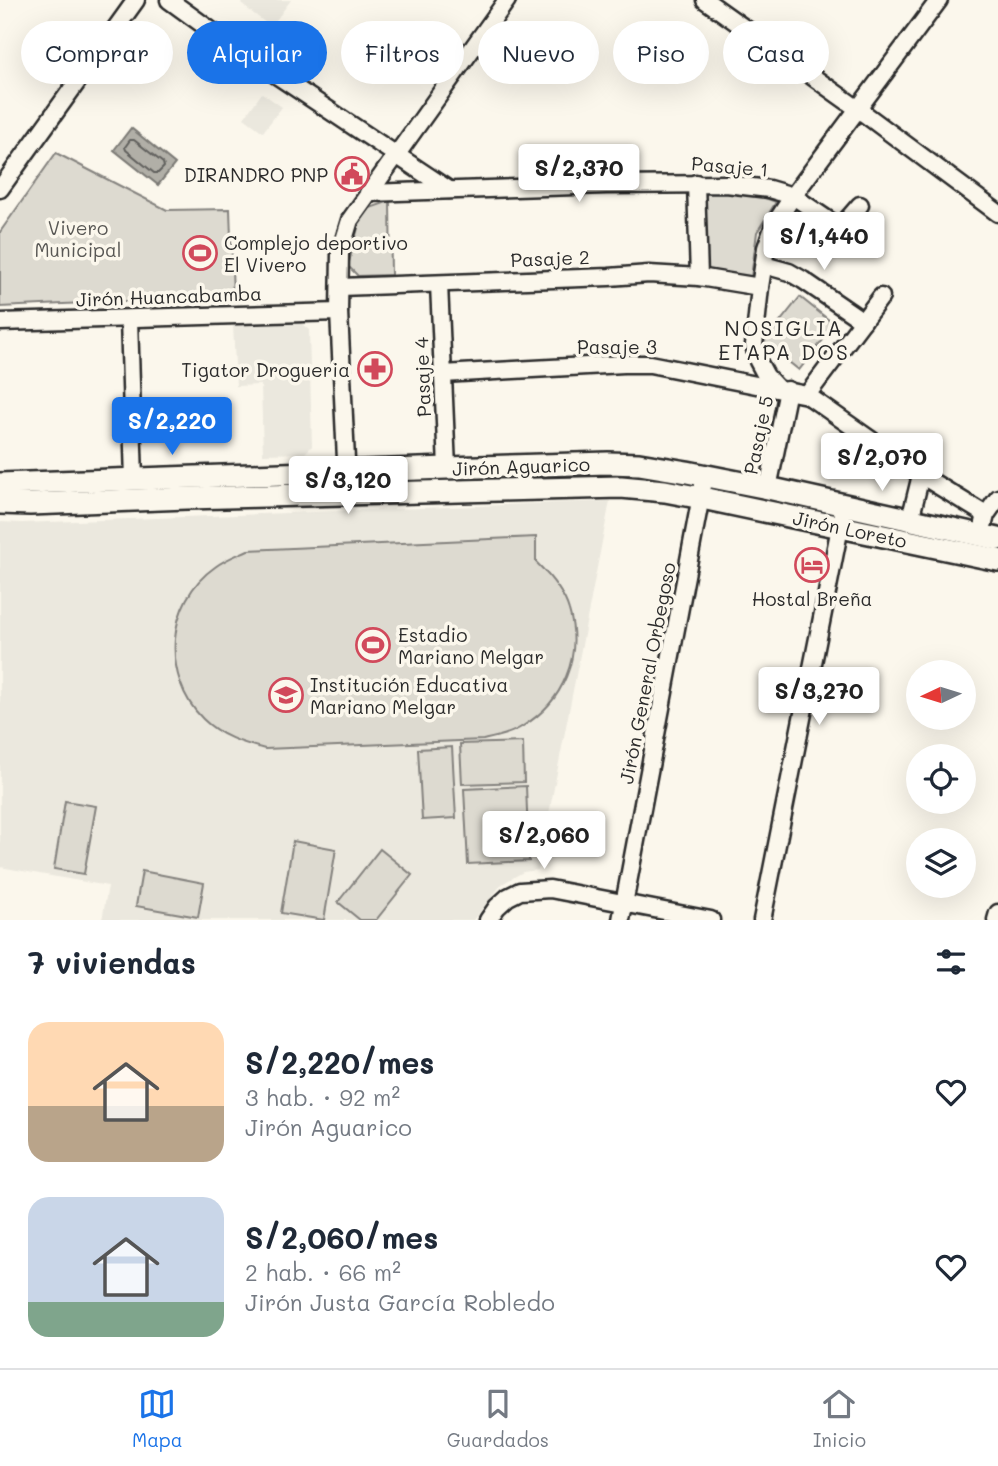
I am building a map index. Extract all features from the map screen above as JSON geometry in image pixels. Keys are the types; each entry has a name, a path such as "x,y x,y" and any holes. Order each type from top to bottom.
{"main road":[{"name":"Jirón Aguarico","path":"0,484 629,464 705,475"},
{"name":"Jirón Loreto","path":"705,475 768,488 842,516 998,560"},
{"name":"Jirón Aguarico","path":"0,503 621,487 702,498"},
{"name":"Jirón Loreto","path":"702,498 842,516 910,520 988,530"}],"street":[{"path":"0,189 136,0"},
{"path":"169,0 231,45 449,190"},
{"path":"348,495 340,253 350,220 507,0"},
{"path":"705,0 998,213"},
{"path":"749,382 766,248 774,225 939,0"},
{"path":"696,183 699,277"},
{"name":"Pasaje 1","path":"368,193 696,183 769,189 793,196"},
{"path":"793,196 840,228 860,205"},
{"path":"764,264 803,280 863,321"},
{"name":"Pasaje 2","path":"340,288 649,274 699,277 760,287"},
{"name":"Pasaje 4","path":"439,284 447,468"},
{"path":"807,394 881,297"},
{"name":"Jirón Huancabamba","path":"0,322 340,312"},
{"path":"129,319 134,480"},
{"path":"754,345 766,376 783,389 807,394 921,475 988,530 998,498"},
{"name":"Pasaje 3","path":"443,374 650,364 783,389"},
{"name":"Pasaje 5","path":"768,488 783,389"},
{"name":"Jirón General Orbegoso","path":"621,920 705,475"},
{"name":"Jirón Loreto","path":"910,520 921,475"},
{"path":"762,920 842,516"},
{"path":"488,920 508,897 520,891 534,889 550,889 711,920"},
{"path":"996,920 998,913"}],"shaded area":[{"path":"244,0 291,0 275,21 263,21 241,4"},
{"path":"262,93 282,107 263,132 244,118"},
{"path":"301,323 309,330 312,446 305,453 263,454 261,385 236,386 233,325"},
{"name":"Institución Educativa Mariano Melgar","path":"610,501 538,870 523,872 502,884 473,920 102,920 108,886 0,867 0,522"}],"green space":[{"name":"Vivero Municipal","path":"56,153 167,210 230,209 233,296 0,307 0,232"},
{"path":"706,190 760,196 776,202 757,232 751,278 705,271"},
{"path":"390,201 391,275 358,276 348,266 360,220 370,208"},
{"path":"800,297 835,325 799,370 764,342"},
{"name":"Estadio Mariano Melgar","path":"536,537 536,562 556,584 567,603 573,627 573,644 571,661 559,691 537,716 514,731 483,740 265,749 232,738 210,725 189,702 180,682 175,661 175,640 187,599 199,582 215,567 248,550"},
{"path":"523,742 524,782 462,784 460,744"},
{"path":"452,747 456,818 422,820 418,749"},
{"path":"526,786 529,861 468,864 464,789"},
{"path":"65,801 96,806 84,874 54,869"},
{"path":"293,841 336,849 324,920 281,913"},
{"path":"380,849 412,875 376,920 360,920 338,902"},
{"path":"142,871 204,883 198,917 136,906"}],"water":[{"path":"131,128 175,164 158,185 114,150"}],"place":[{"name":"DIRANDRO PNP","path":"352,174"},
{"name":"Complejo deportivo El Vivero","path":"200,253"},
{"name":"Tigator Drogueria","path":"375,369"},
{"name":"Hostal Breña","path":"812,565"},
{"name":"Estadio Mariano Melgar","path":"373,645"},
{"name":"Institución Educativa Mariano Melgar","path":"286,695"}],"district":[{"name":"NOSIGLIA ETAPA DOS","path":"784,339"}]}
